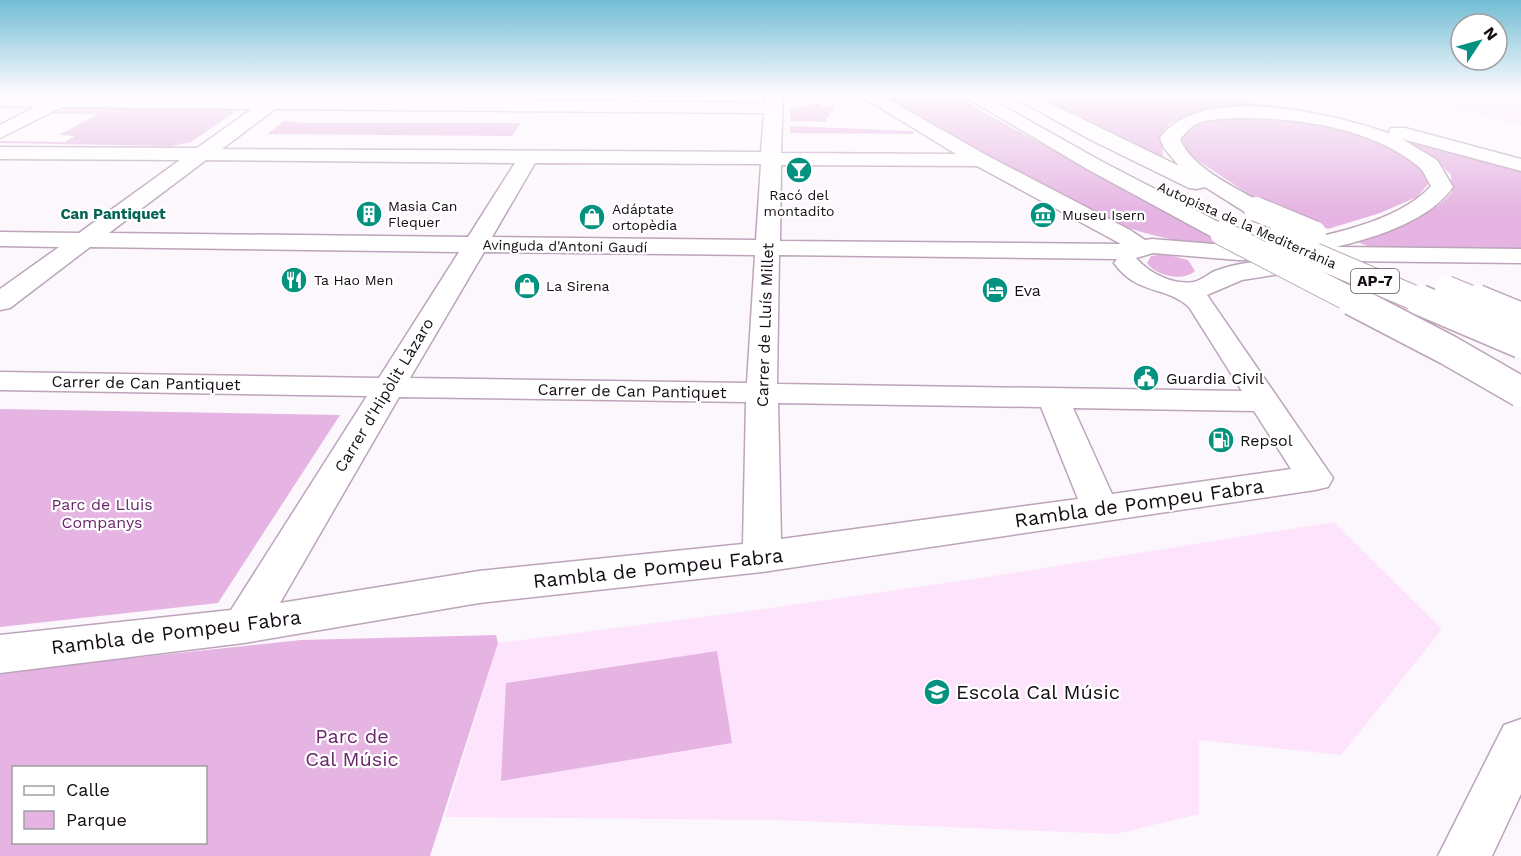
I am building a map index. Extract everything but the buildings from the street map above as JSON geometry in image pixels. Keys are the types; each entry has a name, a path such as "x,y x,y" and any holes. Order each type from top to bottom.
{"main road":[{"path":"0,302 230,133"},
{"name":"Carrer d'Hipòlit Làzaro","path":"244,626 544,133"},
{"name":"Carrer de Lluís Millet","path":"762,557 762,394 772,133"},
{"path":"934,133 1134,242 1133,272 1146,280 1170,287 1199,289 1215,284 1222,278 1265,269 1521,271"},
{"path":"1037,133 1094,165 1226,226 1521,392"},
{"name":"Autopista de la Mediterrània","path":"1054,133 1226,226 1521,343"},
{"name":"Autopista de la Mediterrània","path":"1092,133 1256,209 1521,318"},
{"path":"1173,133 1170,138 1176,154 1216,184 1256,209"},
{"path":"1278,253 1346,235 1409,213 1438,194 1442,187 1438,172 1415,152 1369,133"},
{"path":"1401,133 1521,165"},
{"path":"1448,133 1521,148"},
{"path":"0,153 527,160 981,160"},
{"name":"Avinguda d'Antoni Gaudí","path":"0,239 80,244"},
{"name":"Avinguda d'Antoni Gaudí","path":"0,247 80,244 1132,255 1160,246 1185,250"},
{"path":"1185,250 1521,256"},
{"path":"1185,250 1217,266 1222,278"},
{"path":"1185,289 1199,302 1264,401"},
{"name":"Carrer de Can Pantiquet","path":"0,381 1264,401"},
{"path":"1053,398 1097,501"},
{"name":"Rambla de Pompeu Fabra","path":"0,654 244,626 479,587 762,557 1315,478 1264,401"},
{"path":"1465,856 1521,741"}],"shaded area":[{"name":"Escola Cal Músic","path":"1334,522 1442,629 1341,755 1199,740 1199,814 1116,834 776,820 445,817 498,643 764,609 987,577"}],"green space":[{"path":"63,133 204,133 191,142 172,146 0,143 0,141 65,142 75,136 59,135"},
{"path":"268,133 514,133 512,136"},
{"path":"790,133 914,133 914,134"},
{"path":"950,133 1022,133 1227,246 1192,243 1158,236 1091,213"},
{"path":"1107,133 1162,133 1163,158"},
{"path":"1183,133 1357,133 1402,152 1424,166 1428,184 1417,197 1380,213 1328,229 1256,199 1188,154 1182,143"},
{"path":"1377,133 1392,133 1521,168 1521,252 1383,252 1352,240 1420,216 1444,201 1452,192 1451,175 1434,158 1399,140"},
{"path":"1165,254 1188,260 1195,271 1184,276 1170,276 1151,268 1147,263 1151,256"},
{"name":"Parc de Lluis Companys","path":"0,409 340,415 218,603 0,627"},
{"name":"Parc de Cal Músic","path":"496,635 498,643 430,856 0,856 0,672 301,640"},
{"path":"717,651 732,743 501,781 506,683"}],"place":[{"name":"Racó del montadito","path":"799,170"},
{"name":"Masia Can Flequer","path":"369,214"},
{"name":"Museu Isern","path":"1043,215"},
{"name":"Adáptate ortopèdia","path":"592,217"},
{"name":"Ta Hao Men","path":"294,280"},
{"name":"La Sirena","path":"527,286"},
{"name":"Eva","path":"995,290"},
{"name":"Guardia Civil","path":"1146,378"},
{"name":"Repsol","path":"1221,440"},
{"name":"Escola Cal Músic","path":"937,692"}],"district":[{"name":"Can Pantiquet","path":"113,214"}]}
